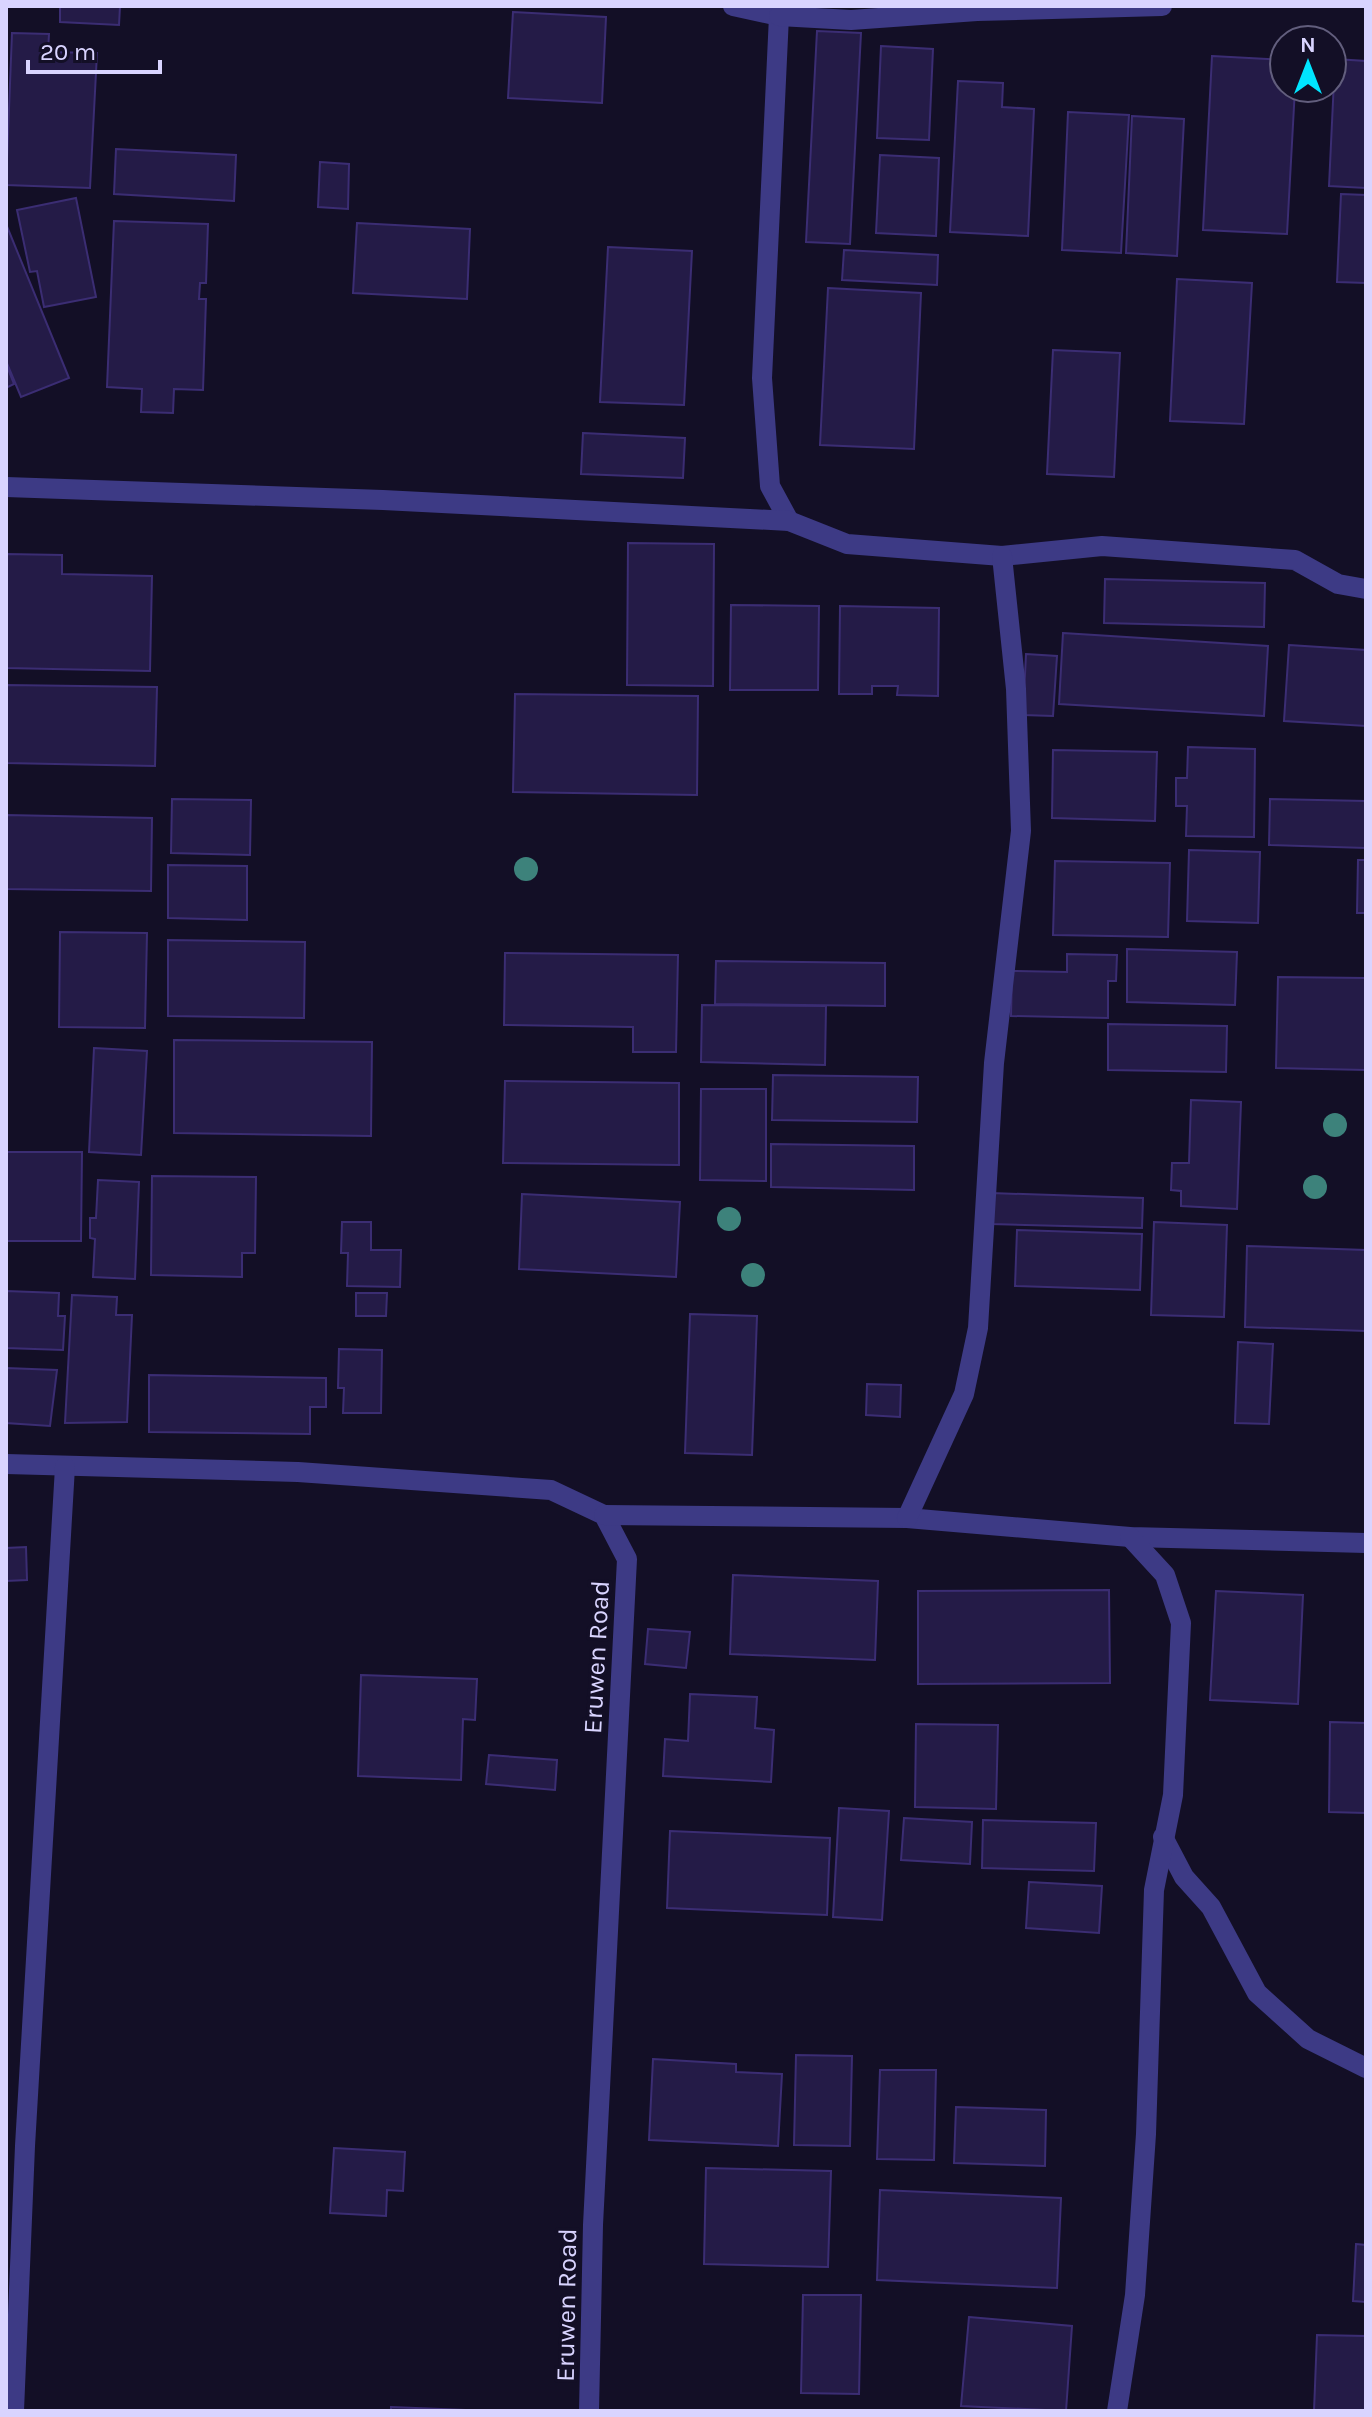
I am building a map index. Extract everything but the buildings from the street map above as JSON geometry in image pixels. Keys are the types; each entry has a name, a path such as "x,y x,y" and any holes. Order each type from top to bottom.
{"street":[{"path":"733,6 779,16 851,20 978,9 1162,6"},
{"path":"779,16 762,378 770,486 789,521"},
{"path":"6,487 383,500 789,521 847,544 1002,556 1102,546 1295,560 1338,584 1366,589"},
{"path":"907,1518 964,1394 978,1328 994,1063 1021,831 1016,689 1002,556"},
{"path":"6,1464 298,1472 521,1487 551,1490 604,1515 907,1518 1130,1537 1366,1543"},
{"path":"14,2411 25,2130 65,1467"},
{"name":"Eruwen Road","path":"589,2411 593,2225 627,1559 604,1515"},
{"path":"1117,2411 1135,2295 1146,2134 1154,1890 1173,1795 1181,1623 1165,1575 1130,1537"},
{"path":"1163,1837 1184,1877 1211,1907 1257,1993 1308,2039 1366,2068"}]}
